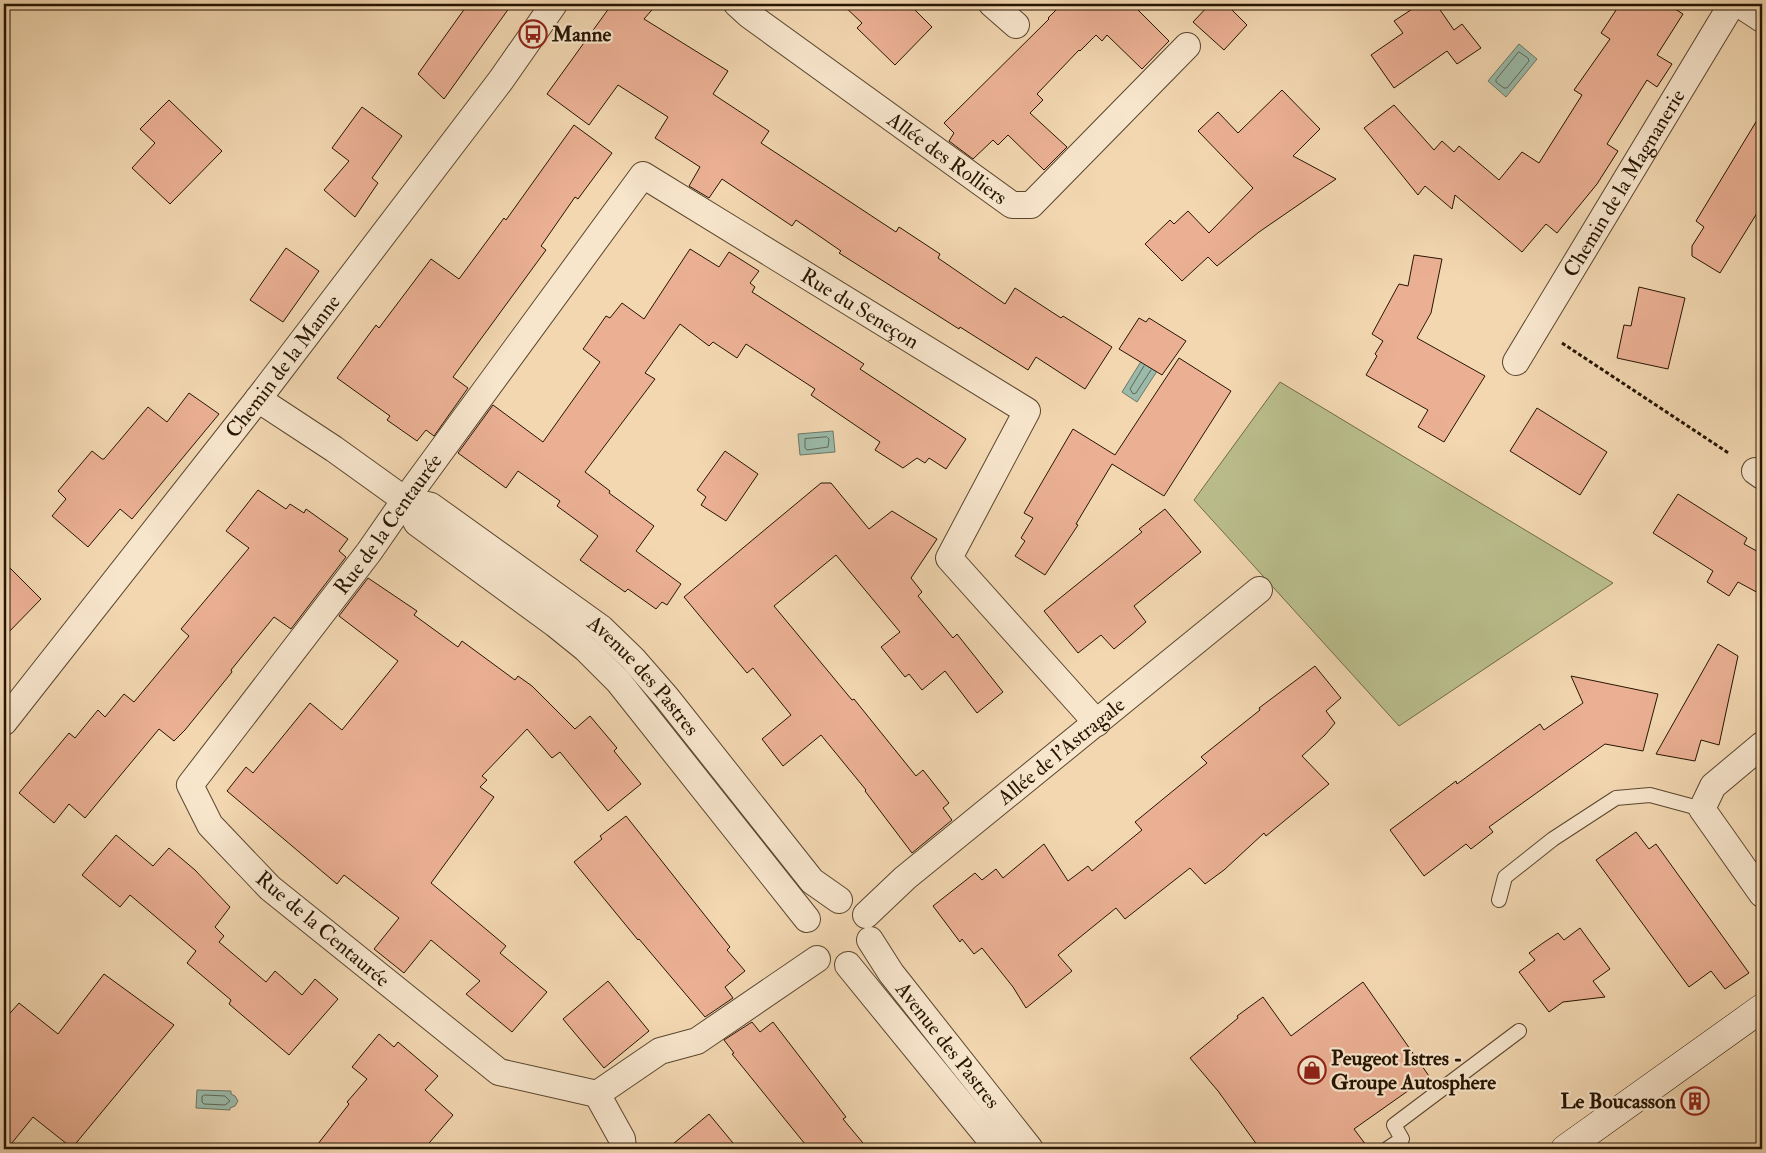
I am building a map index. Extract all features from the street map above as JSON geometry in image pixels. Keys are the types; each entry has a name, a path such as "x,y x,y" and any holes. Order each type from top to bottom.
{"main road":[{"path":"1567,1149 1762,1008"}],"street":[{"name":"Chemin de la Manne","path":"4,722 258,399 501,80 554,4"},
{"name":"Allée des Rolliers","path":"737,4 1012,205 1031,204 1186,46"},
{"path":"992,4 1016,25"},
{"name":"Chemin de la Magnanerie","path":"1516,362 1732,4"},
{"path":"1739,4 1762,18"},
{"name":"Rue du Seneçon","path":"449,441 643,175 1027,411 949,558 1097,723"},
{"name":"Avenue des Pastres","path":"258,399 405,500 431,506 601,628 667,698 812,880 838,900"},
{"name":"Rue de la Centaurée","path":"449,441 369,552 190,785 210,825 270,888 499,1072 596,1094"},
{"name":"Avenue des Pastres","path":"405,500 416,523 555,624 586,649 618,681 807,919"},
{"name":"Allée de l'Astragale","path":"868,928 905,878 1259,590"},
{"path":"1762,745 1714,786 1702,809 1762,894"},
{"path":"838,900 849,902 859,907 868,928 864,953 848,965 837,966 826,964 817,959 805,941 805,930 807,919 813,911 829,901 838,900"},
{"name":"Avenue des Pastres","path":"868,928 891,973 1030,1149"},
{"path":"623,1149 622,1139 596,1094 660,1051 697,1041 817,959"},
{"name":"Avenue des Pastres","path":"848,965 998,1149"}],"lane":[{"path":"1499,900 1505,877 1553,839 1616,798 1650,795 1702,809"},
{"path":"1388,1149 1402,1139 1394,1125 1519,1031"}],"path":[{"path":"1538,327 1759,473"}],"green space":[{"path":"1280,382 1613,583 1399,726 1194,500"}],"water":[{"path":"1519,44 1537,59 1506,97 1488,81"},
{"path":"1145,355 1161,365 1137,402 1122,392"},
{"path":"833,431 835,452 800,455 798,434"},
{"path":"197,1090 231,1091 231,1094 238,1101 230,1110 196,1108"}],"building":[{"path":"468,4 512,4 444,99 418,74"},
{"path":"612,4 657,4 644,19 728,71 713,94 769,131 761,143 896,232 899,227 940,254 938,258 1005,304 1015,288 1061,318 1063,316 1112,347 1085,389 1036,357 1028,370 839,253 841,251 796,220 792,226 722,179 709,198 689,186 700,167 655,138 668,117 618,85 589,125 547,94"},
{"path":"842,4 909,4 932,27 895,65 857,28 862,23"},
{"path":"1062,4 1132,4 1169,41 1142,69 1107,35 1102,41 1096,35 1079,50 1037,94 1043,100 1030,113 1067,147 1044,170 1008,135 998,145 993,140 973,159 949,141 954,133 944,123"},
{"path":"1210,4 1226,4 1247,25 1224,50 1193,22"},
{"path":"1420,4 1436,4 1454,30 1462,24 1481,48 1457,64 1447,51 1394,88 1371,55 1403,33 1394,21"},
{"path":"1620,4 1667,4 1683,14 1657,55 1672,64 1657,87 1647,80 1607,144 1618,151 1597,184 1557,233 1546,224 1522,252 1455,195 1452,209 1425,186 1418,195 1364,128 1394,105 1434,150 1442,141 1454,152 1459,146 1499,180 1522,152 1539,163 1582,95 1574,90 1610,39 1601,33"},
{"path":"1282,90 1320,129 1293,156 1336,179 1259,232 1217,266 1208,257 1182,281 1145,244 1170,220 1174,224 1188,211 1209,233 1253,188 1198,131 1218,112 1238,133"},
{"path":"169,100 222,151 170,204 132,168 155,143 140,129"},
{"path":"362,107 402,136 372,178 378,183 355,217 324,190 349,161 332,148"},
{"path":"1762,112 1762,205 1720,273 1692,256 1692,246 1704,227 1696,221"},
{"path":"574,125 612,153 578,199 575,197 541,246 546,250 453,377 468,388 434,436 426,430 417,441 387,420 390,416 337,378 376,325 379,328 431,259 459,279 504,218 506,220"},
{"path":"286,248 319,271 283,322 250,300"},
{"path":"690,249 719,267 729,252 759,271 750,283 755,287 752,292 864,364 860,369 966,439 946,469 929,458 925,463 917,458 903,468 875,450 880,442 811,395 815,389 746,344 737,358 713,342 709,346 680,324 645,373 655,379 585,472 610,491 609,493 654,526 636,551 681,584 667,605 662,602 656,609 628,589 625,592 580,560 598,536 557,506 560,501 518,471 506,488 458,453 493,405 543,442 600,362 583,349 606,316 610,318 622,303 644,319"},
{"path":"1414,255 1442,259 1431,313 1417,338 1485,376 1444,442 1418,427 1428,410 1366,375 1383,341 1372,334 1399,284 1408,286"},
{"path":"1639,287 1685,298 1668,369 1617,358 1624,325 1631,326"},
{"path":"1139,318 1146,322 1149,318 1186,341 1162,375 1119,349"},
{"path":"1179,358 1231,391 1164,496 1112,464 1076,524 1078,525 1045,575 1015,556 1025,541 1021,538 1033,518 1024,513 1073,429 1115,455"},
{"path":"189,393 219,414 132,519 120,509 88,547 52,516 66,499 58,491 92,451 104,459 148,407 167,422"},
{"path":"1537,408 1607,452 1580,495 1510,451"},
{"path":"725,451 758,474 726,521 701,505 706,497 697,490"},
{"path":"821,483 831,483 869,529 892,511 937,539 911,578 922,592 918,596 953,638 957,634 1003,692 977,713 945,671 922,690 909,674 905,677 881,647 900,632 836,555 774,606 852,700 854,699 916,776 923,770 949,803 943,808 952,820 912,853 866,790 821,735 783,766 762,739 791,715 753,668 747,673 684,597"},
{"path":"258,490 286,509 290,504 304,513 306,509 348,539 339,551 346,557 291,629 274,617 231,670 232,672 174,741 159,729 85,818 69,804 54,823 19,793 69,733 75,738 98,710 105,717 124,694 134,702 189,636 181,629 249,548 226,531"},
{"path":"1678,494 1747,538 1744,544 1762,554 1762,595 1738,582 1729,596 1707,582 1713,571 1653,533"},
{"path":"1165,509 1201,552 1134,606 1146,622 1114,649 1101,635 1078,653 1044,611 1142,532 1139,529"},
{"path":"4,562 41,599 4,637"},
{"path":"368,578 417,611 414,615 458,647 462,641 515,680 518,676 532,686 575,729 590,716 617,748 614,751 641,784 608,811 560,752 552,758 527,729 482,776 487,780 480,787 494,797 431,883 506,946 500,953 547,992 512,1032 466,994 480,981 431,940 404,973 374,949 399,918 344,875 337,884 227,791 246,767 253,773 310,703 342,730 398,661 339,616"},
{"path":"1718,644 1738,656 1719,745 1701,740 1695,761 1656,754"},
{"path":"1315,666 1341,698 1326,711 1335,723 1302,756 1329,784 1266,836 1264,833 1224,870 1205,884 1190,868 1125,919 1116,908 1058,955 1072,971 1026,1008 1013,987 982,948 974,954 962,939 960,942 933,906 975,873 982,880 996,869 1003,878 1044,844 1068,881 1088,866 1092,871 1142,830 1135,822 1207,763 1201,757 1260,710 1259,708"},
{"path":"1571,676 1658,694 1643,751 1605,744 1489,827 1493,832 1471,849 1466,844 1424,876 1390,830 1456,781 1457,784 1540,724 1544,730 1583,703"},
{"path":"626,816 730,947 727,950 745,971 725,987 733,998 705,1017 574,862 602,839 600,836"},
{"path":"1636,832 1649,849 1656,844 1749,973 1725,989 1711,971 1689,987 1596,860"},
{"path":"116,835 153,866 169,848 195,870 230,907 215,927 224,936 219,942 266,982 275,971 302,995 315,979 338,999 289,1055 229,1004 231,1000 187,963 196,951 130,895 120,907 82,875"},
{"path":"1580,928 1610,969 1593,981 1605,997 1563,1002 1549,1012 1519,972 1535,960 1529,953 1558,933 1564,940"},
{"path":"104,974 174,1025 72,1148 33,1117 7,1149 4,1149 4,1020 19,1003 58,1034"},
{"path":"608,981 649,1031 604,1068 563,1019"},
{"name":"Peugeot Istres - Groupe Autosphere","path":"1363,982 1429,1076 1354,1129 1369,1149 1260,1149 1218,1091 1190,1058 1238,1018 1237,1016 1263,997 1291,1036"},
{"path":"752,1022 760,1032 773,1022 846,1117 843,1119 868,1149 809,1149 732,1054 734,1053 724,1040"},
{"path":"379,1034 394,1047 398,1042 438,1076 425,1090 453,1115 424,1149 314,1149 349,1104 347,1102 367,1079 352,1067"},
{"path":"709,1114 738,1149 667,1149"}],"place":[{"name":"Manne","path":"533,34"},
{"name":"Peugeot Istres - Groupe Autosphere","path":"1312,1070"},
{"name":"Le Boucasson","path":"1695,1101"}]}
